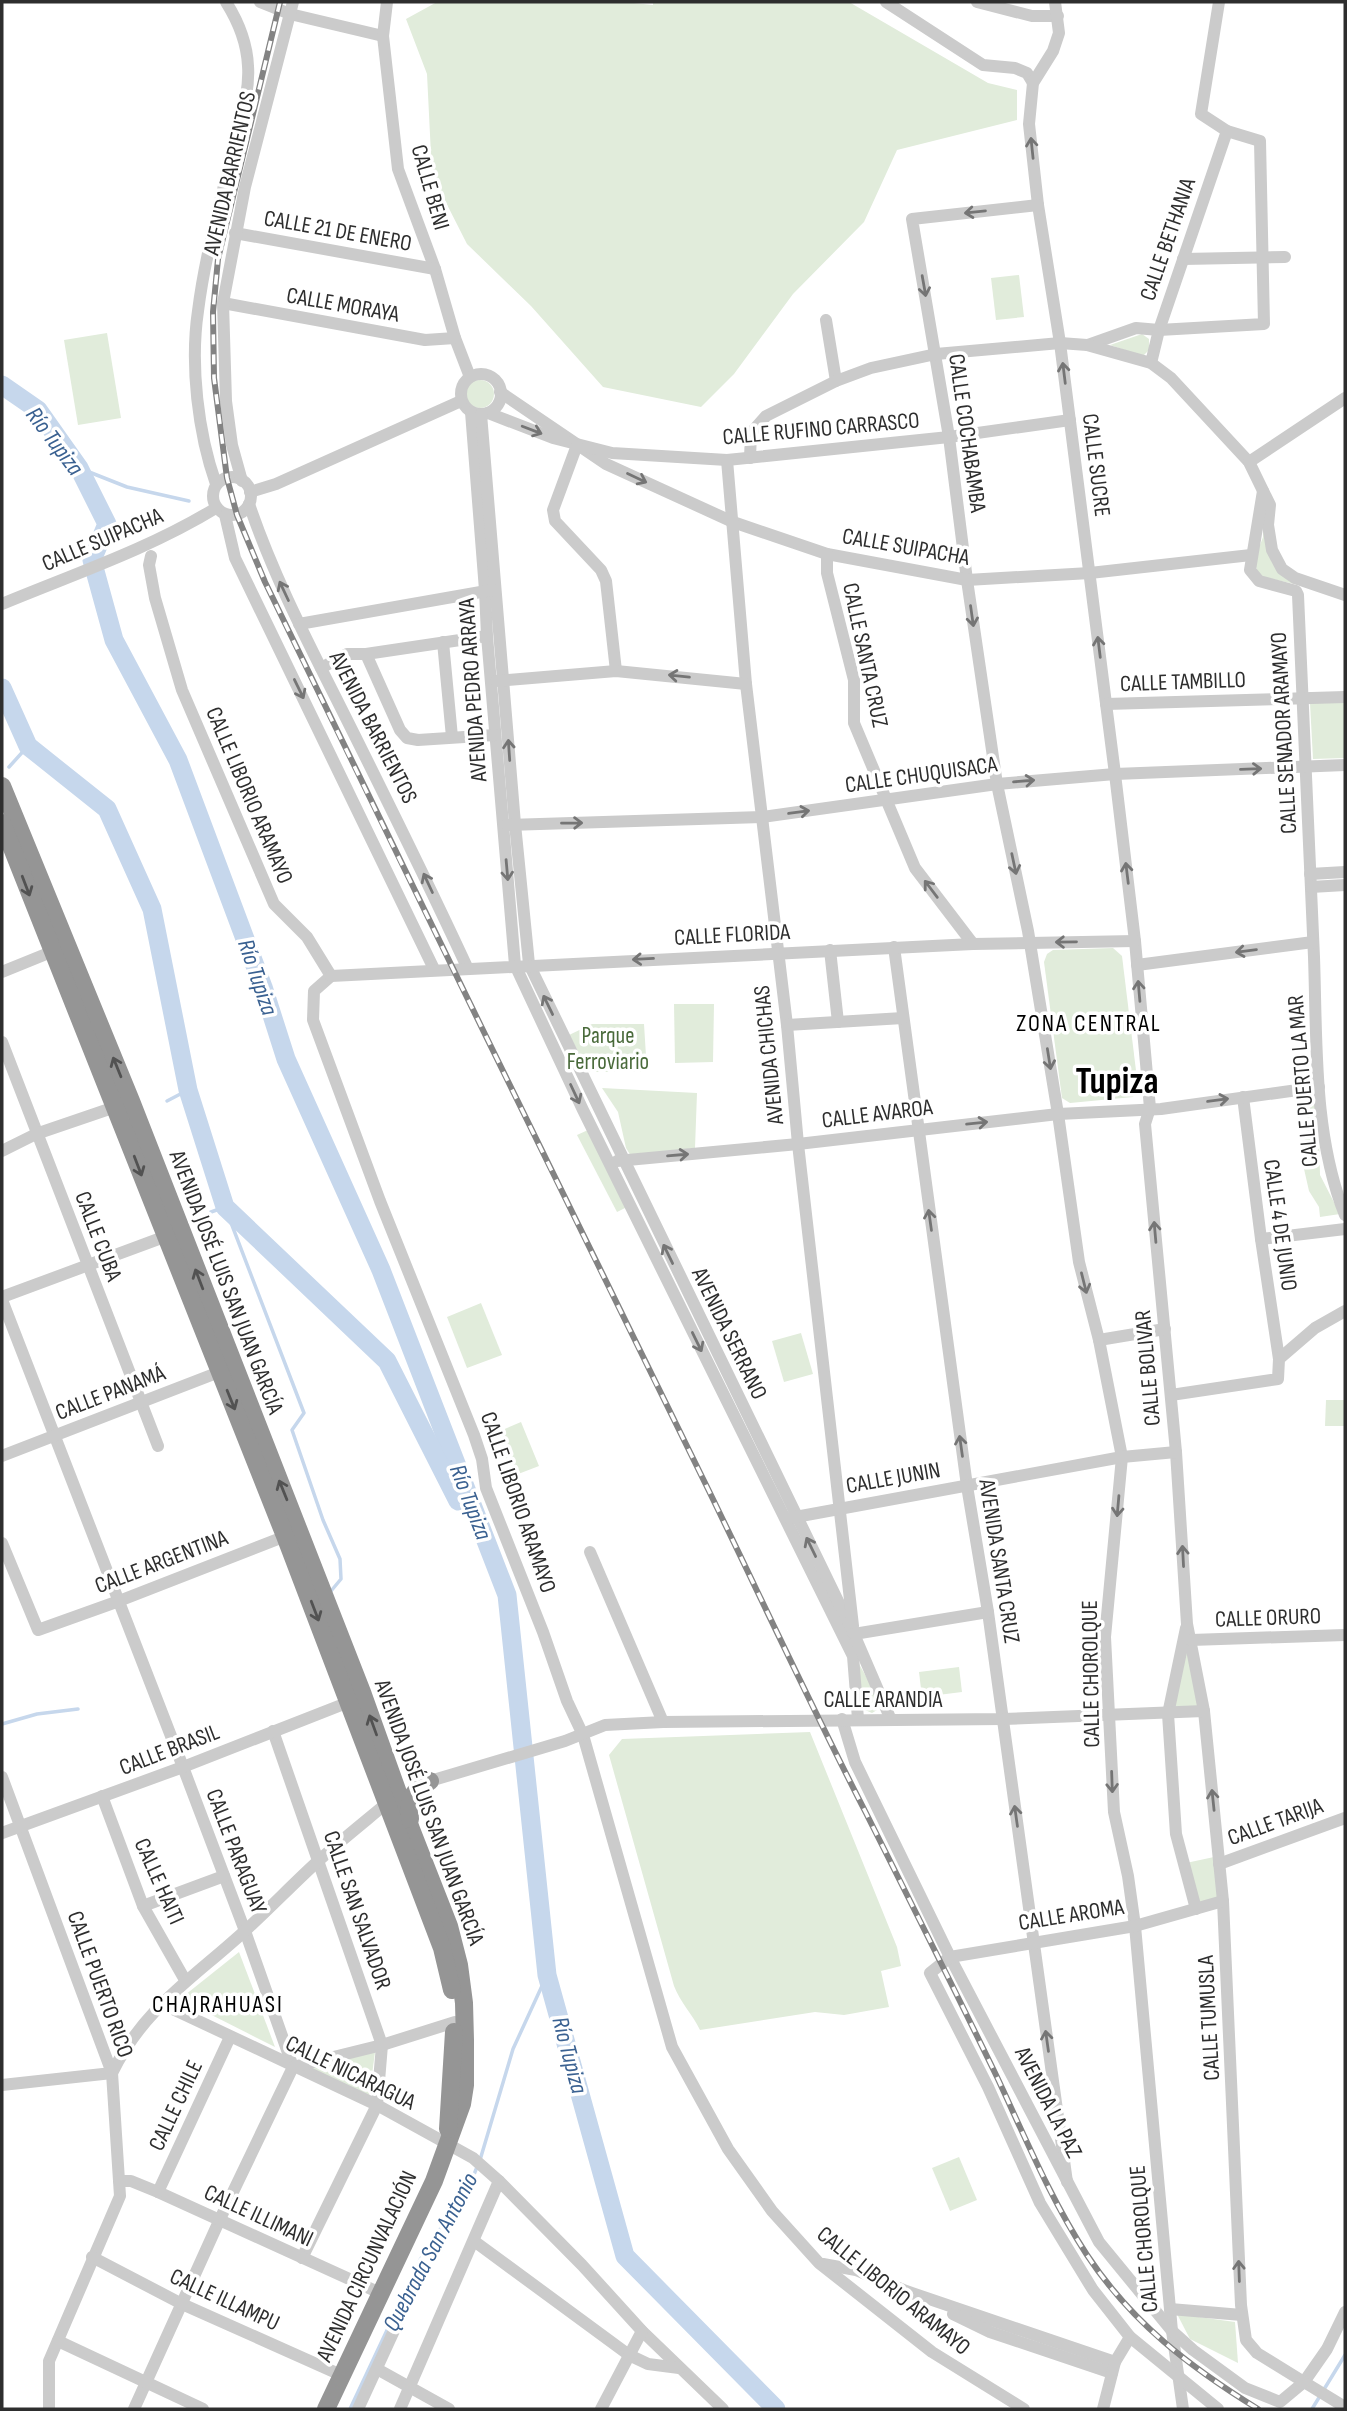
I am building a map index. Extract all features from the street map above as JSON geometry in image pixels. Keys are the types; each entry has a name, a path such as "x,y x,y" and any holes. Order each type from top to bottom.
{"highway":[{"name":"AVENIDA JOSÉ LUIS SAN JUAN GARCÍA","path":"2,788 60,949"},
{"name":"AVENIDA JOSÉ LUIS SAN JUAN GARCÍA","path":"2,822 60,949 124,1104 292,1533 386,1760 449,1926 459,1965 464,2003 465,2085 462,2104 448,2143"},
{"name":"AVENIDA JOSÉ LUIS SAN JUAN GARCÍA","path":"292,1533 349,1702 442,1948 451,1986 455,2022 448,2143"},
{"path":"386,1760 396,1773 407,1780 430,1781"},
{"path":"411,1829 409,1804 412,1794 430,1781"},
{"name":"AVENIDA CIRCUNVALACIÓN","path":"326,2409 434,2181 448,2143"}],"street":[{"path":"216,485 207,458 197,391 195,351 198,311 215,223 246,96 249,68 244,42 226,2"},
{"path":"260,2 291,8 383,36"},
{"name":"CALLE BENI","path":"387,2 383,36 398,169 435,269 455,338 470,377"},
{"path":"886,2 983,65 1027,72 1033,83"},
{"path":"978,2 1032,16 1058,16"},
{"name":"CALLE SUCRE","path":"1055,2 1059,33 1053,51 1033,83 1029,124 1090,573 1137,965"},
{"path":"1087,345 1136,328 1158,330 1264,324 1260,141 1227,131 1201,114 1219,2"},
{"name":"AVENIDA BARRIENTOS","path":"243,481 232,445 226,401 223,303 235,233 291,8"},
{"name":"CALLE BETHANIA","path":"1151,363 1158,330 1227,131"},
{"name":"CALLE COCHABAMBA","path":"1030,943 997,783 949,437 912,219 1038,205"},
{"name":"CALLE 21 DE ENERO","path":"235,233 435,269"},
{"path":"1183,259 1285,257"},
{"name":"CALLE MORAYA","path":"223,303 425,340 455,338"},
{"path":"826,320 836,381"},
{"path":"750,458 751,433 766,416 836,381 871,368 936,354 1060,343 1087,345 1151,363 1171,379 1249,462 1270,505 1268,525 1272,550 1282,569 1295,578 1345,595"},
{"path":"477,374 489,376 499,385 498,404 480,413 461,401 462,387 470,377 477,374"},
{"name":"CALLE SUIPACHA","path":"500,391 561,430 577,446"},
{"path":"1249,462 1345,398"},
{"path":"220,511 231,516 242,513 250,498 276,484 461,401"},
{"name":"CALLE SUIPACHA","path":"480,413 577,446 606,464 733,522 827,554 967,580 1090,573 1251,555"},
{"name":"AVENIDA PEDRO ARRAYA","path":"480,413 491,590 522,965"},
{"name":"CALLE RUFINO CARRASCO","path":"577,446 612,453 727,460 949,437 1070,419"},
{"path":"577,446 553,510 555,521 601,570 607,581 616,671"},
{"name":"AVENIDA CHICHAS","path":"727,460 747,684 839,1508 849,1636"},
{"path":"250,498 243,481 227,478 216,485 212,495 235,558 434,969"},
{"path":"1251,555 1257,535 1263,491"},
{"name":"AVENIDA BARRIENTOS","path":"250,498 264,546 299,624 422,870 467,967"},
{"name":"CALLE SUIPACHA","path":"2,604 137,549 220,511"},
{"name":"CALLE SANTA CRUZ","path":"827,554 827,573 854,680 855,723 915,869 973,944"},
{"name":"CALLE SENADOR ARAMAYO","path":"1251,555 1250,570 1259,581 1296,591 1298,595 1313,942"},
{"name":"CALLE LIBORIO ARAMAYO","path":"151,556 149,565 155,598 183,690 258,867 274,904 307,937 331,976 314,991 313,1020 380,1201 474,1435 482,1459 486,1488 567,1701 583,1735 673,2047 728,2150 772,2211 819,2263 932,2353 1024,2409"},
{"path":"299,624 491,590"},
{"name":"AVENIDA PEDRO ARRAYA","path":"491,590 487,636 498,681 495,735 509,825"},
{"path":"321,668 347,654 366,654 487,636"},
{"path":"443,642 452,737"},
{"path":"366,654 400,730 407,738 418,740 495,735"},
{"path":"498,681 616,671 747,684"},
{"name":"CALLE TAMBILLO","path":"1106,704 1345,697"},
{"name":"CALLE CHUQUISACA","path":"509,825 762,817 997,783 1115,774 1345,765"},
{"path":"1311,880 1345,872"},
{"path":"1311,880 1345,885"},
{"name":"CALLE FLORIDA","path":"331,976 778,952 1135,941"},
{"path":"1137,965 1313,942"},
{"name":"CALLE PUERTO LA MAR","path":"1313,942 1319,1087 1330,1172 1345,1215"},
{"name":"CALLE CHOROLQUE","path":"1030,943 1079,1262 1122,1457 1105,1637 1114,1812 1128,1876 1135,1926 1172,2331 1183,2409"},
{"name":"AVENIDA SANTA CRUZ","path":"894,947 967,1486 988,1612 1067,2182"},
{"path":"2,972 60,949"},
{"path":"831,950 838,1022"},
{"name":"AVENIDA SERRANO","path":"522,965 583,1110 616,1161 891,1720"},
{"name":"CALLE BOLIVAR","path":"1137,965 1150,1108 1145,1124 1176,1452 1187,1624"},
{"path":"787,1025 903,1018"},
{"name":"CALLE CUBA","path":"2,1042 158,1446"},
{"path":"2,1082 15,1076"},
{"name":"CALLE AVAROA","path":"616,1161 798,1144 1058,1114 1161,1109 1319,1087"},
{"name":"CALLE 4 DE JUNIO","path":"1243,1097 1279,1359"},
{"path":"2,1151 36,1134 124,1104"},
{"path":"1261,1239 1345,1229"},
{"path":"2,1298 173,1234"},
{"name":"CALLE PARAGUAY","path":"2,1298 183,1767 293,2067"},
{"path":"1171,1395 1278,1379 1279,1359 1315,1328 1345,1311"},
{"path":"1098,1340 1165,1329"},
{"name":"CALLE PANAMÁ","path":"2,1456 227,1369"},
{"name":"CALLE JUNIN","path":"790,1518 1122,1457 1176,1452"},
{"name":"CALLE ARGENTINA","path":"2,1544 38,1630 292,1533"},
{"path":"590,1552 663,1722"},
{"path":"849,1636 988,1612"},
{"path":"1187,1624 1168,1714 1176,1834 1196,1909"},
{"name":"CALLE TUMUSLA","path":"1187,1624 1204,1711 1223,1901 1242,2315 1246,2340 1257,2353 1345,2407"},
{"name":"CALLE ORURO","path":"1191,1640 1345,1635"},
{"name":"AVENIDA SERRANO","path":"849,1636 858,1719"},
{"name":"CALLE BRASIL","path":"2,1833 183,1767 349,1702"},
{"name":"CALLE ARANDIA","path":"430,1781 565,1741 605,1726 663,1722 1110,1717 1204,1711"},
{"name":"AVENIDA LA PAZ","path":"842,1719 855,1762 950,1957 1099,2242 1172,2331 1192,2350 1245,2388 1278,2406 1309,2385 1345,2312"},
{"name":"CALLE SAN SALVADOR","path":"273,1731 383,2045 377,2105"},
{"name":"CALLE PUERTO RICO","path":"2,1777 112,2073 120,2196 92,2257 47,2371 50,2409"},
{"name":"CALLE HAITI","path":"102,1796 143,1906 185,1980"},
{"path":"2,2085 112,2073 124,2048 160,2003 245,1931 318,1861 387,1803"},
{"name":"CALLE TARIJA","path":"1219,1864 1345,1818"},
{"path":"143,1906 224,1876"},
{"name":"CALLE AROMA","path":"930,1973 950,1957 1135,1926 1223,1901"},
{"name":"AVENIDA LA PAZ","path":"930,1973 988,2087 1040,2203 1093,2290 1130,2337 1217,2409"},
{"name":"CALLE NICARAGUA","path":"160,2003 377,2105 473,2158 582,2265 642,2331 723,2409"},
{"path":"134,2409 220,2219 293,2067 383,2045 455,2022"},
{"name":"CALLE CHILE","path":"158,2192 230,2037"},
{"path":"302,2258 377,2105"},
{"name":"CALLE ILLIMANI","path":"119,2181 131,2181 158,2192 380,2293"},
{"path":"400,2409 499,2181"},
{"path":"474,2241 629,2355 648,2364 680,2368"},
{"name":"CALLE ILLAMPU","path":"92,2257 181,2304 341,2375"},
{"path":"819,2263 856,2270 1113,2367"},
{"path":"358,2409 415,2285"},
{"path":"1170,2309 1242,2315"},
{"path":"601,2409 642,2331"},
{"path":"1103,2409 1113,2367 1130,2337"},
{"path":"58,2341 203,2409"},
{"path":"377,2369 449,2409"}],"green space":[{"path":"437,2 624,2 653,5 653,2 849,2 988,83 1017,90 1017,120 897,150 864,222 793,294 734,374 701,407 603,387 531,306 467,244 432,175 427,74 406,19"},
{"path":"1019,275 1024,317 996,320 991,278"},
{"path":"107,333 121,418 78,425 64,340"},
{"path":"1142,334 1149,339 1149,350 1143,356 1110,345"},
{"path":"480,380 490,384 494,394 490,404 480,408 470,404 466,394 470,384"},
{"path":"1263,507 1267,546 1308,587 1259,576 1254,561 1263,537"},
{"path":"1345,701 1345,758 1313,759 1310,703"},
{"path":"1113,948 1122,956 1138,1087 1133,1097 1070,1103 1062,1098 1044,962 1047,954 1053,950"},
{"path":"674,1004 714,1004 713,1062 675,1063"},
{"name":"Parque Ferroviario","path":"592,1024 644,1024 647,1072 589,1072 569,1035"},
{"path":"602,1088 697,1093 695,1148 631,1156 626,1148 618,1112"},
{"path":"1313,1099 1318,1102 1320,1175 1340,1214 1320,1217 1319,1207 1309,1191 1302,1160 1306,1131 1305,1100"},
{"path":"588,1130 627,1207 617,1212 577,1135"},
{"path":"481,1303 502,1355 467,1368 447,1317"},
{"path":"801,1333 813,1374 784,1382 772,1341"},
{"path":"1326,1400 1345,1400 1345,1426 1325,1426"},
{"path":"521,1422 539,1466 513,1476 495,1433"},
{"path":"1188,1634 1201,1708 1172,1710"},
{"path":"859,1664 880,1701 877,1710 872,1713 865,1710 861,1703"},
{"path":"959,1667 962,1692 922,1697 919,1672"},
{"path":"810,1732 897,1947 901,1966 881,1971 889,2007 844,2015 815,2012 700,2030 674,1986 609,1755 622,1739"},
{"path":"1214,1857 1220,1899 1198,1906 1186,1863"},
{"path":"239,1952 275,2047 180,1999"},
{"path":"375,2052 369,2097 305,2069"},
{"path":"959,2157 977,2200 950,2211 932,2168"},
{"path":"1177,2314 1235,2322 1238,2363 1190,2339"}],"waterway":[{"name":"Río Tupiza","path":"2,385 38,410 79,468 107,524 92,560 114,640 178,760 263,987 286,1059 381,1270 507,1595 547,1975 625,2256 776,2409"},
{"path":"79,468 127,487 189,501"},
{"name":"Río Tupiza","path":"2,688 28,746 107,809 152,909 188,1090 225,1207 387,1361 458,1501"},
{"path":"9,767 28,746"},
{"path":"167,1101 188,1090"},
{"path":"211,1212 225,1207 304,1413 292,1430 323,1520 340,1559 341,1579 331,1591"},
{"path":"2,1724 37,1714 78,1709"},
{"name":"Quebrada San Antonio","path":"480,2160 513,2049 547,1975"},
{"name":"Quebrada San Antonio","path":"350,2409 420,2260 471,2182 477,2167"},
{"path":"1312,2409 1345,2355"}],"railway":[{"path":"280,2 218,259 213,312 214,378 227,478 237,515 265,582 375,810 1062,2212 1104,2279 1143,2323 1186,2360 1258,2409"}],"district":[{"name":"ZONA CENTRAL","path":"1089,1023"},
{"name":"Tupiza","path":"1117,1080"},
{"name":"CHAJRAHUASI","path":"218,2004"}]}
